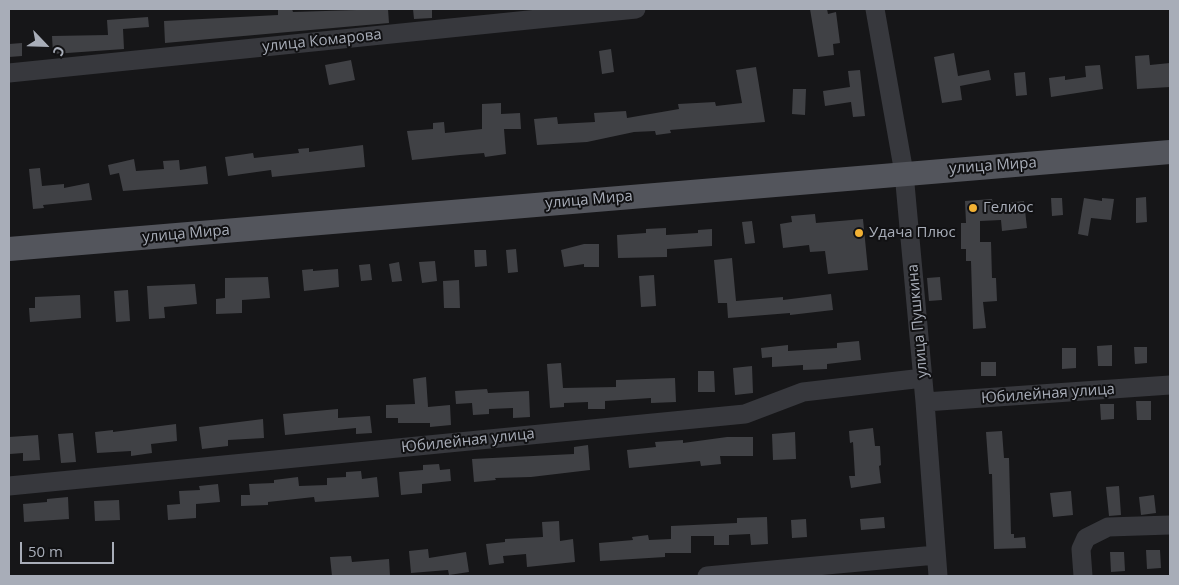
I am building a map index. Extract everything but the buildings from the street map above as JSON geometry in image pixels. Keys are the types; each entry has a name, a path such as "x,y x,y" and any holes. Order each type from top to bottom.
{"main road":[{"name":"улица Мира","path":"9,249 1170,152"}],"street":[{"name":"улица Комарова","path":"9,73 636,9"},
{"name":"улица Пушкина","path":"875,9 904,173 923,378 938,576"},
{"name":"Юбилейная улица","path":"9,486 745,414 803,392 923,378"},
{"name":"Юбилейная улица","path":"925,402 1170,385"},
{"path":"1083,576 1081,549 1086,538 1108,527 1170,525"},
{"path":"707,576 936,555"}],"place":[{"name":"Гелиос","path":"973,208"},
{"name":"Удача Плюс","path":"859,233"}]}
